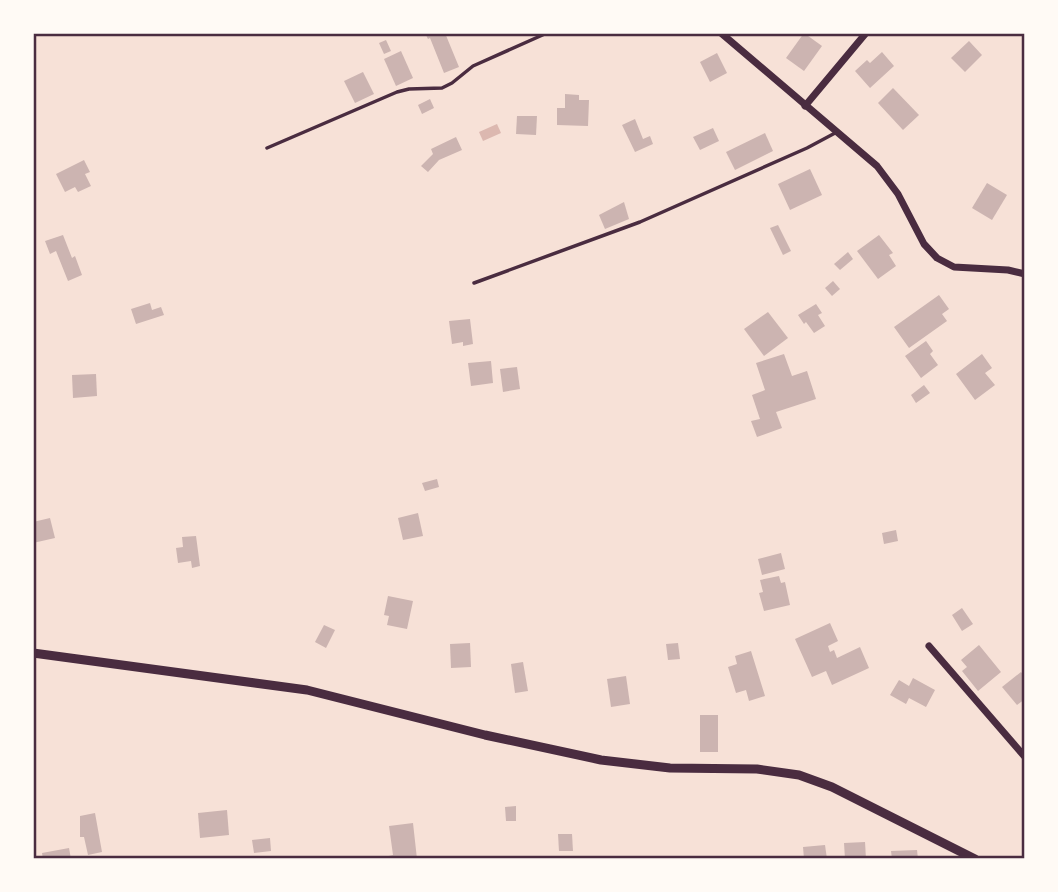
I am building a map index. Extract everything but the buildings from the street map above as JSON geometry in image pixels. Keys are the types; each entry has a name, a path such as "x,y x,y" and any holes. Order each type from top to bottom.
{"street":[{"path":"721,33 867,156 884,174 924,244 940,261 963,268 1008,270 1025,274"},
{"path":"805,106 866,33"},
{"path":"929,646 1025,757"},
{"path":"33,653 306,690 485,735 601,760 670,768 757,769 799,775 832,787 975,859"}],"lane":[{"path":"267,148 397,92 442,88 474,66 547,33"},
{"path":"474,283 640,222 837,132"}],"shaded area":[{"path":"497,124 501,133 483,141 479,132"}]}
